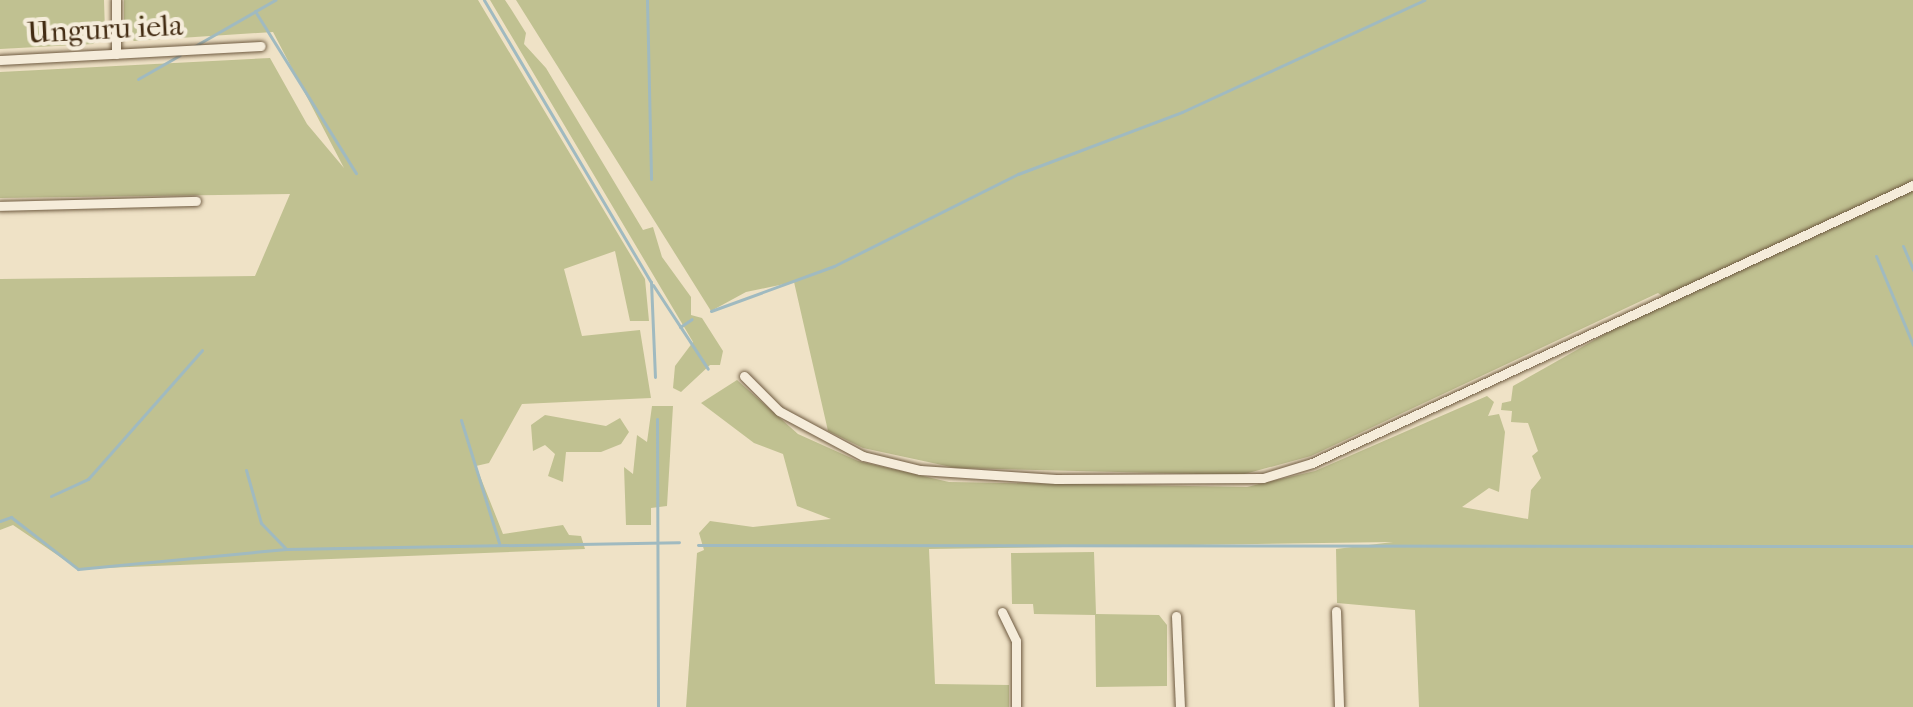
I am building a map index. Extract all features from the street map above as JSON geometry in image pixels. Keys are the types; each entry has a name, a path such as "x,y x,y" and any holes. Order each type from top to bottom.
{"street":[{"path":"116,0 116,54"},
{"name":"Unguru iela","path":"0,60 261,46"},
{"path":"744,376 779,411 849,448 920,470 1056,479 1263,478 1312,463 1913,185"},
{"path":"0,206 196,201"},
{"path":"1336,611 1339,707"},
{"path":"1002,612 1016,641 1016,707"},
{"path":"1176,616 1180,707"}],"green space":[{"path":"0,0 104,0 105,33 93,44 0,49"},
{"path":"124,0 478,0 645,279 649,321 630,321 615,251 564,269 582,336 640,330 651,398 522,404 489,463 476,466 503,534 563,525 569,535 581,536 585,549 78,569 13,525 0,530 0,279 255,276 290,194 0,198 0,72 270,58 307,124 344,168 273,32 134,41 124,33"},
{"path":"490,0 505,0 511,9 526,33 524,44 546,68 643,230 653,227 662,257 691,297 691,315 702,318 723,351 720,365 710,365 681,392 673,388 675,366 693,342"},
{"path":"516,0 1913,0 1913,707 1419,707 1415,610 1337,603 1336,549 1393,542 929,549 935,684 1009,685 1009,707 686,707 697,553 704,550 699,533 710,521 753,527 831,519 797,506 783,454 754,443 701,403 737,380 798,434 858,461 949,482 1247,487 1315,471 1487,396 1494,402 1488,416 1499,414 1505,432 1499,492 1489,488 1462,507 1528,519 1531,490 1541,478 1532,456 1538,451 1528,423 1511,422 1512,411 1501,410 1502,403 1511,401 1513,386 1667,299 1658,293 1311,456 1241,475 956,468 863,448 828,431 794,282 746,292 711,311"},
{"path":"652,406 673,406 667,506 651,508 651,525 626,525 624,467 633,474 637,435 647,442"},
{"path":"545,415 606,426 620,418 629,432 621,444 601,452 566,452 563,482 548,476 555,454 545,445 533,451 531,425"},
{"path":"1094,552 1096,614 1159,615 1167,625 1167,686 1096,687 1095,615 1034,614 1033,604 1012,604 1011,553"}],"waterway":[{"path":"193,47 275,0"},
{"path":"484,0 651,282 655,377"},
{"path":"647,0 651,179"},
{"path":"711,311 834,266 1018,174 1182,112 1424,0"},
{"path":"255,11 356,173"},
{"path":"138,79 180,55"},
{"path":"1903,246 1913,270"},
{"path":"1876,256 1913,345"},
{"path":"653,285 708,369"},
{"path":"680,327 692,319"},
{"path":"51,496 88,479 202,350"},
{"path":"657,419 658,707"},
{"path":"461,420 499,543"},
{"path":"246,470 261,523 286,549"},
{"path":"0,521 11,517 78,569 286,549 679,542"},
{"path":"698,545 1913,546"}]}
